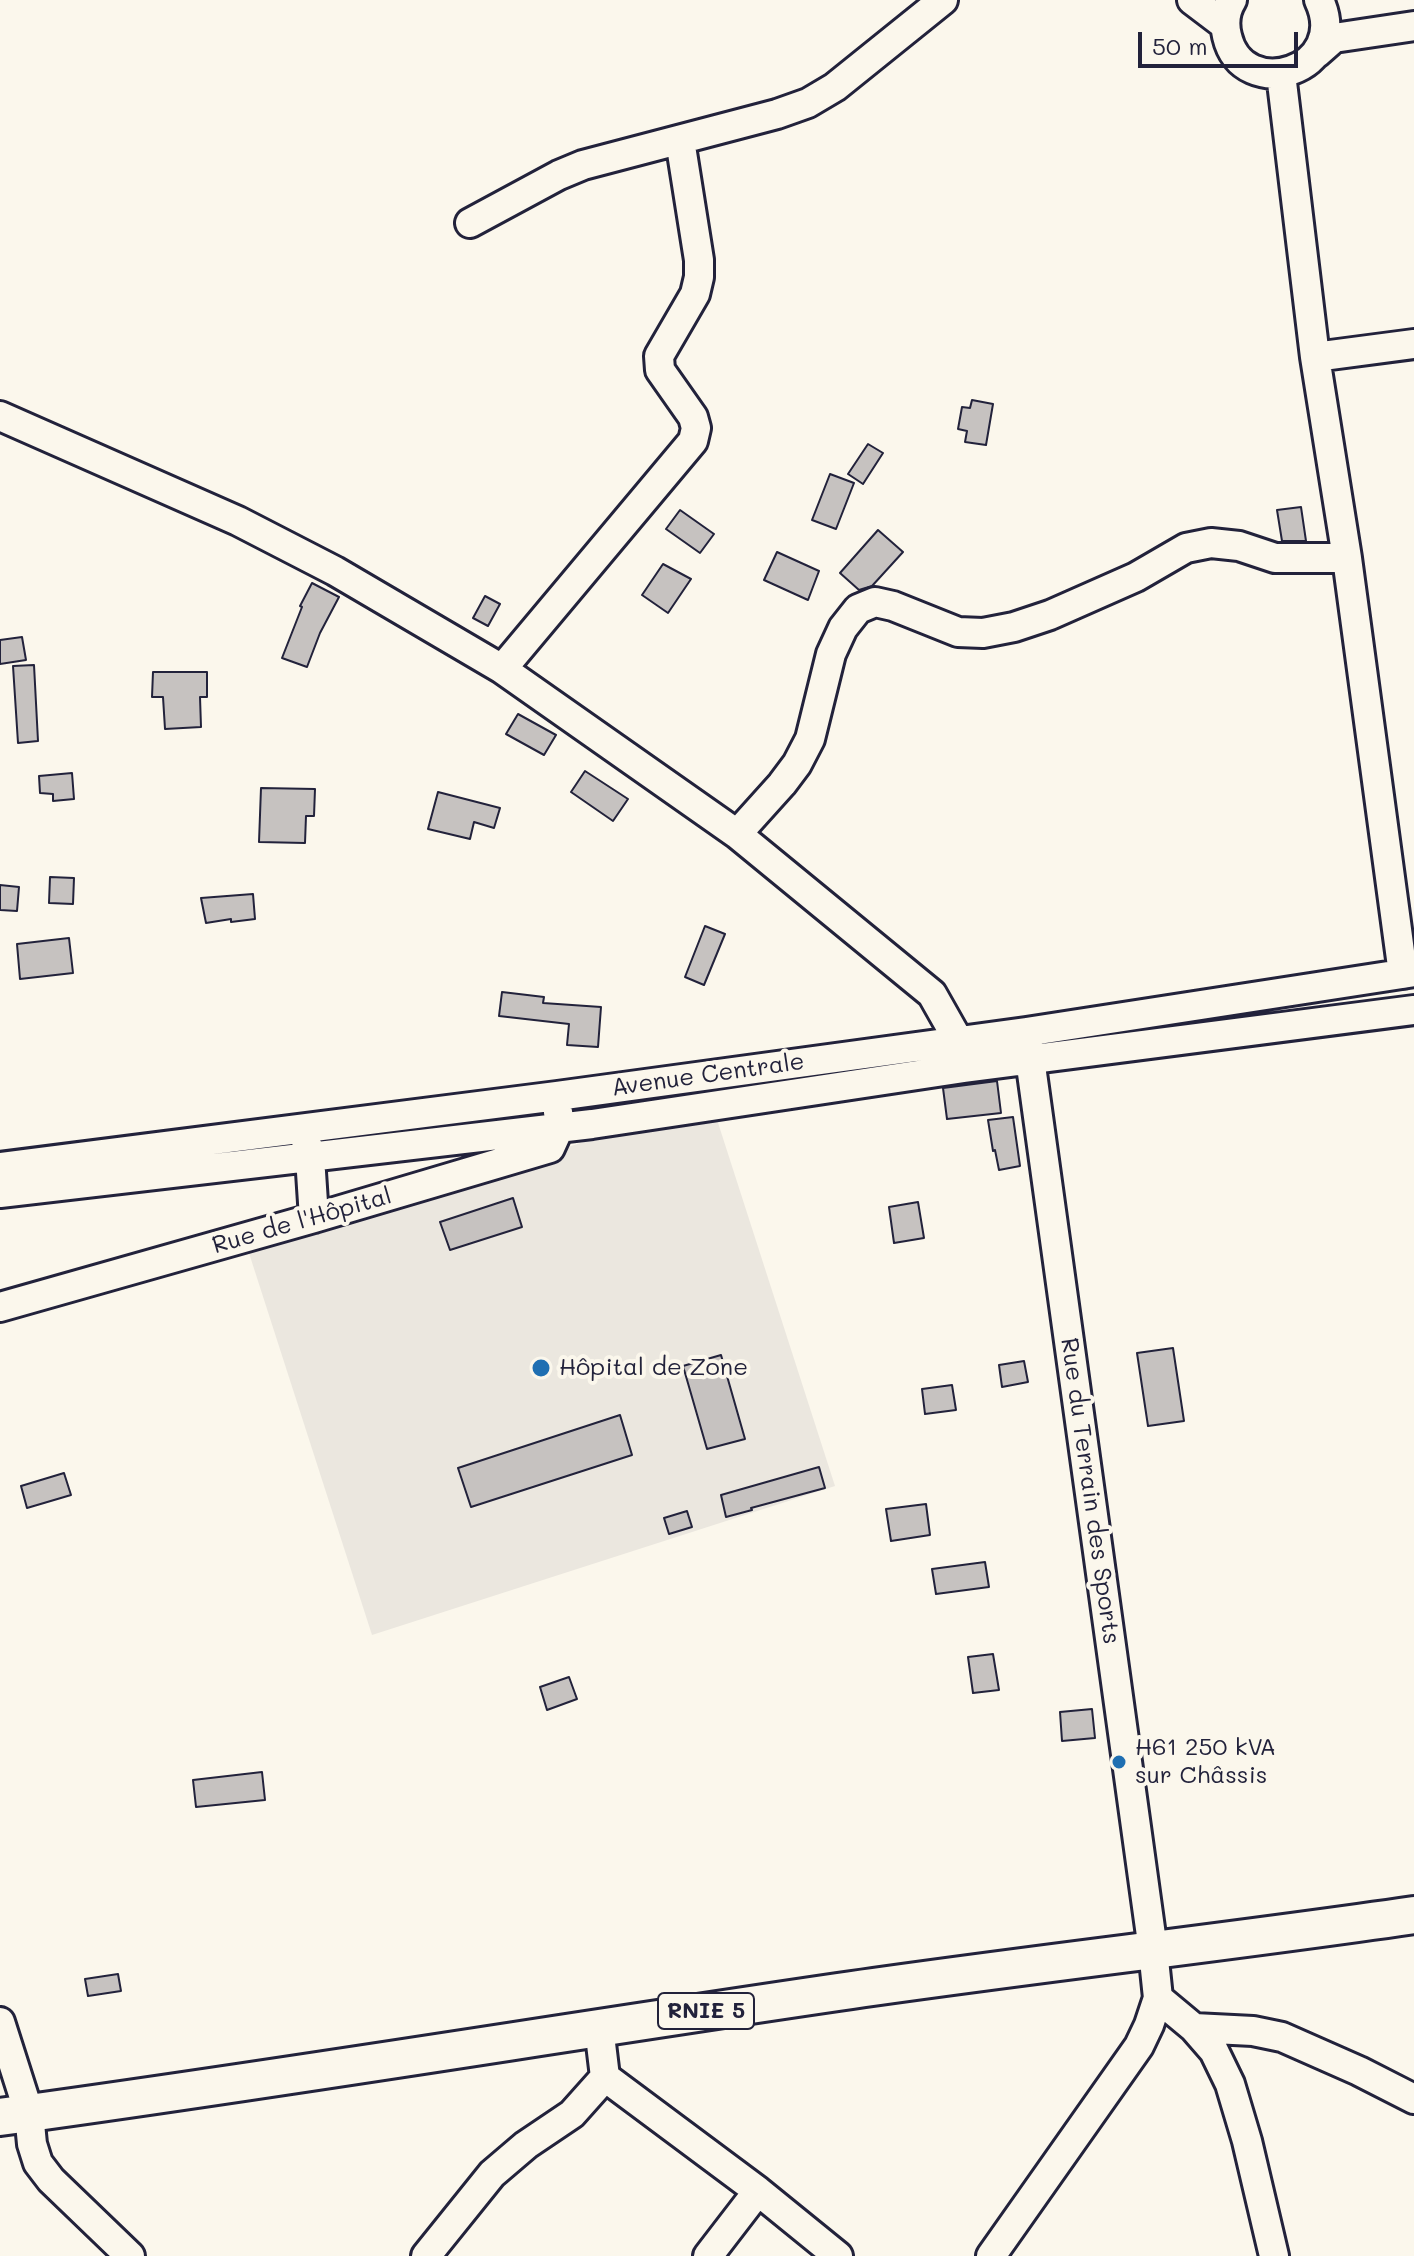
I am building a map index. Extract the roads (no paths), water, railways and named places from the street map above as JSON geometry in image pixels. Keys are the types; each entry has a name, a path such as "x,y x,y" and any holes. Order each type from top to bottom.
{"main road":[{"name":"RNIE 5","path":"15,2115 921,1980 1414,1915"}],"street":[{"path":"470,223 583,165 808,103 835,87 943,0"},
{"path":"1192,0 1228,12 1229,45 1242,62 1260,72 1281,74 1301,67 1334,38 1414,26"},
{"path":"1317,53 1325,34 1325,13 1319,0"},
{"path":"1281,74 1315,357 1408,973"},
{"path":"502,669 693,441 696,428 693,417 660,370 659,356 695,294 699,277 680,140"},
{"path":"1315,357 1414,344"},
{"path":"0,416 238,521 335,571 502,669 737,834 932,994 958,1040 964,1068"},
{"path":"737,834 797,764 810,739 831,654 843,628 858,609 875,602 958,632 983,633 1050,615 1136,577 1186,548 1211,543 1239,546 1275,558 1347,558"},
{"name":"Avenue Centrale","path":"0,1167 1026,1032 1408,973"},
{"name":"Avenue Centrale","path":"0,1193 592,1124 964,1068 1414,1010"},
{"name":"Rue du Terrain des Sports","path":"1026,1032 1158,1998"},
{"path":"557,1096 560,1126"},
{"name":"Rue de l'Hôpital","path":"0,1307 550,1148 560,1126"},
{"path":"302,1129 310,1157 314,1218"},
{"path":"991,2256 1139,2046 1158,1998 1194,2028 1214,2051 1230,2084 1274,2256"},
{"path":"0,2022 15,2115 32,2144 38,2163 51,2180 130,2256"},
{"path":"599,2027 605,2077 758,2191 838,2256"},
{"path":"1194,2028 1253,2031 1282,2037 1414,2099"},
{"path":"426,2256 492,2174 526,2145 572,2114 605,2077"},
{"path":"708,2256 758,2191"}],"place":[{"name":"Hôpital de Zone","path":"541,1368"},
{"name":"H61 250 kVA sur Châssis","path":"1119,1762"}]}
